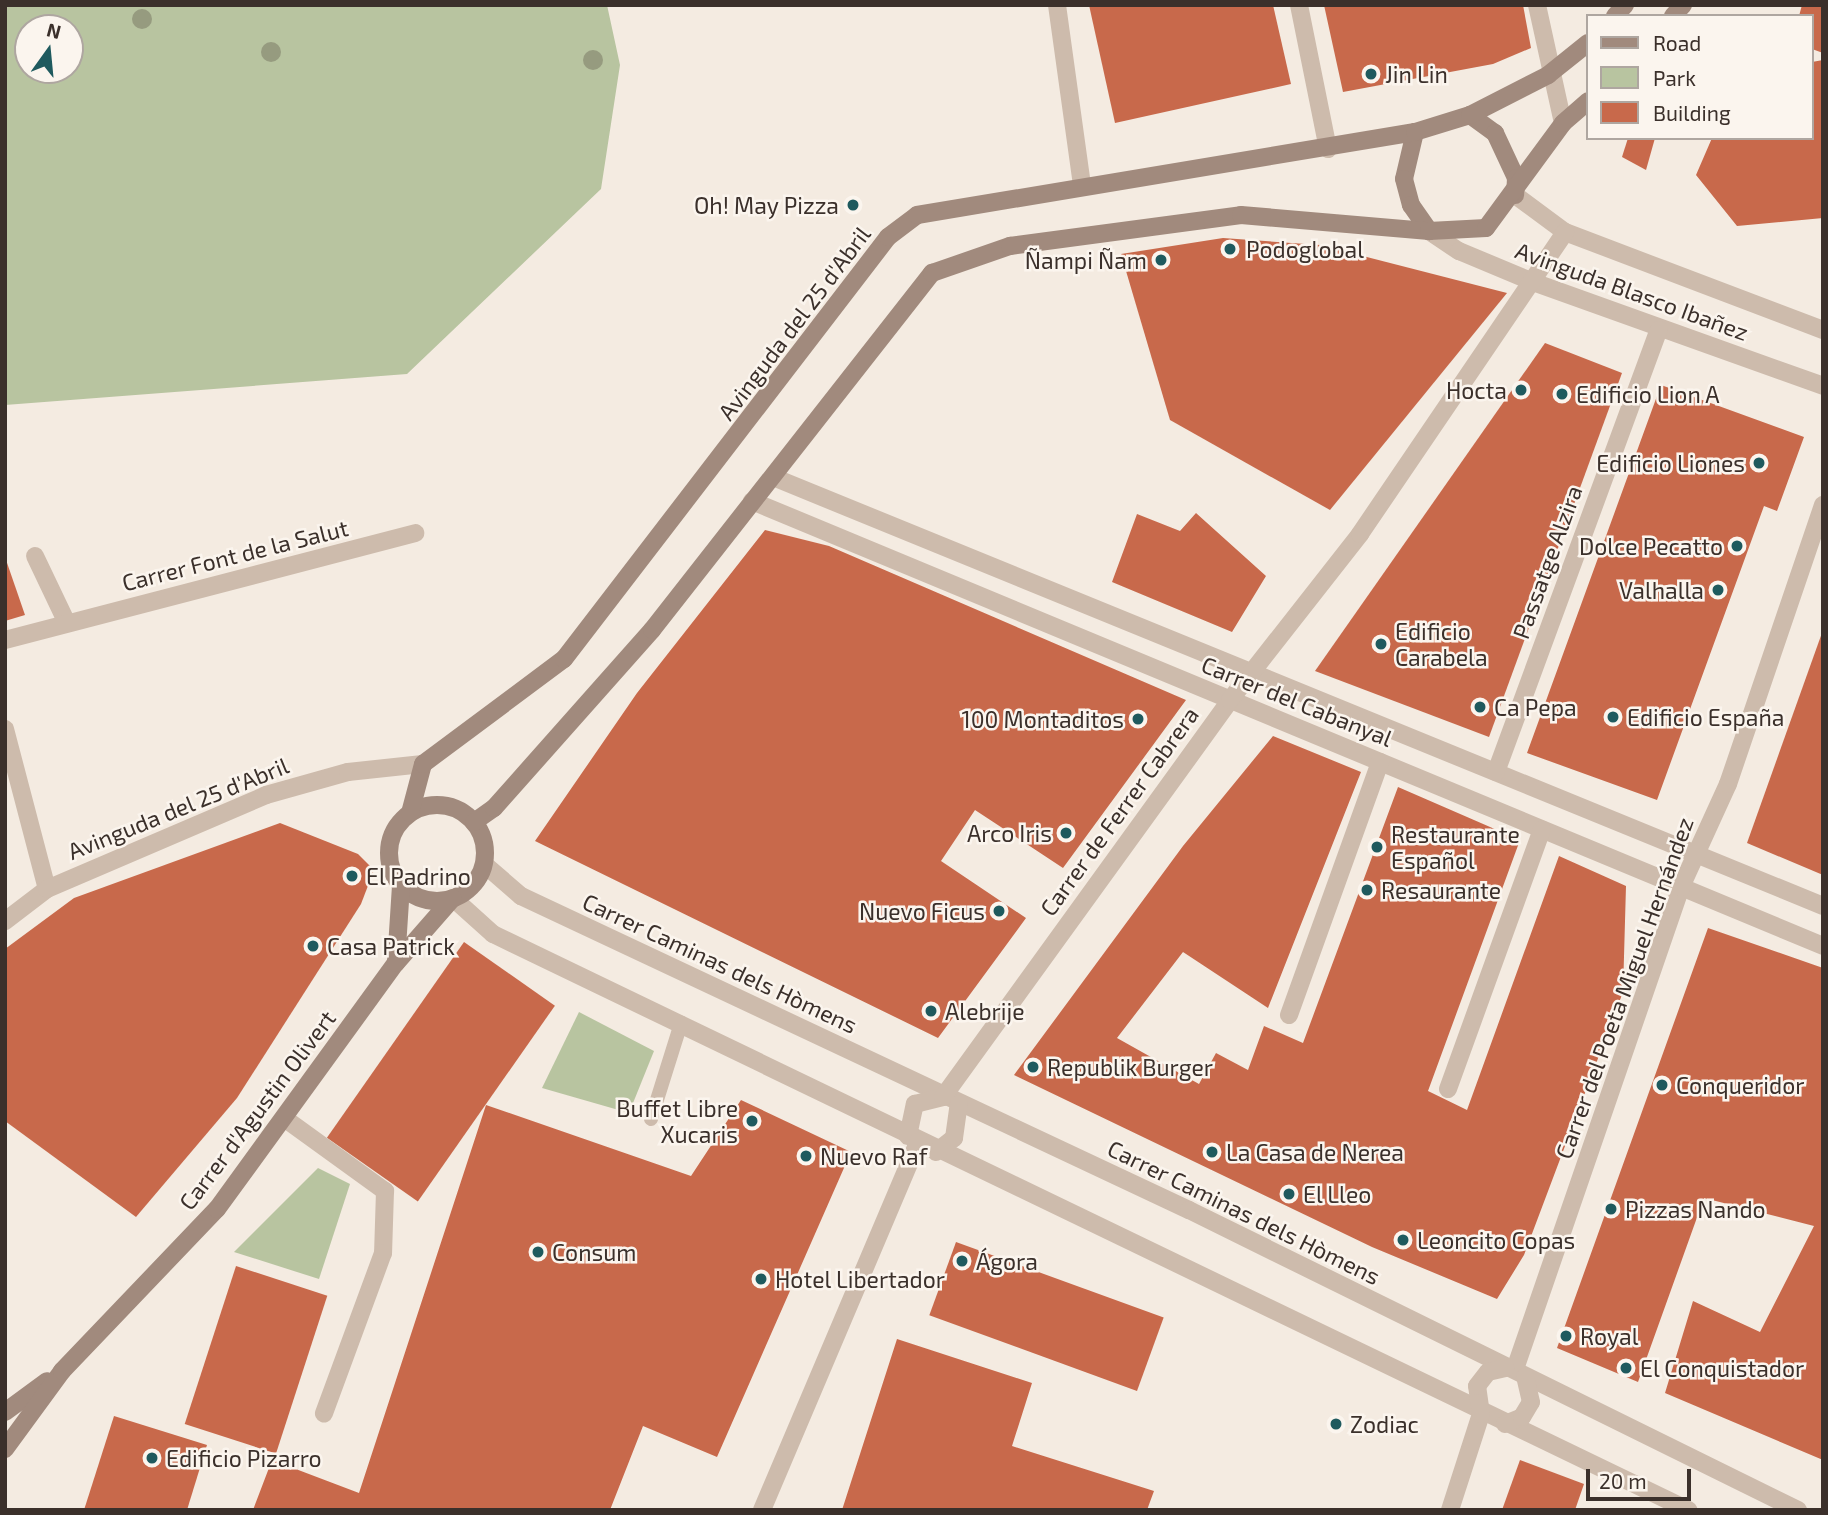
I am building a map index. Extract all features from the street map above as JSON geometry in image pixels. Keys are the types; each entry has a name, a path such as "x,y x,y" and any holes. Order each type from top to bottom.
{"street":[{"path":"1057,5 1082,185"},
{"path":"1299,5 1328,149"},
{"path":"1537,5 1548,75 1563,123"},
{"path":"1429,231 1411,205 1404,179 1415,132 1471,115 1548,75 1587,44"},
{"path":"474,822 494,808 652,630 932,273 1010,246 1241,215 1429,231 1486,228 1516,195 1563,123 1587,102"},
{"path":"1471,115 1495,133 1516,178 1516,195"},
{"name":"Avinguda del 25 d'Abril","path":"5,921 47,889 266,794 348,772 423,764 564,659 888,237 917,215 1082,185 1328,149 1415,132"},
{"name":"Avinguda Blasco Ibañez","path":"1516,195 1565,232 1823,330"},
{"name":"Avinguda Blasco Ibañez","path":"1429,231 1459,251 1533,282 1659,330 1823,386"},
{"name":"Carrer de Ferrer Cabrera","path":"951,1100 1230,700 1256,674 1533,282 1565,232"},
{"name":"Passatge Alzira","path":"1496,772 1659,330"},
{"name":"Carrer del Cabanyal","path":"773,477 1823,906"},
{"name":"Carrer del Cabanyal","path":"752,501 1823,946"},
{"name":"Carrer del Poeta Miguel Hernández","path":"1515,1371 1681,887 1694,853 1728,784 1823,505"},
{"name":"Carrer Font de la Salut","path":"5,640 415,533"},
{"path":"35,556 67,623"},
{"path":"6,735 47,889"},
{"path":"1289,1016 1380,762"},
{"path":"410,813 423,764"},
{"path":"396,963 401,885 389,856 397,825 410,813 444,805 474,822 484,864 478,878 453,898 420,898 401,885"},
{"path":"1448,1089 1542,830"},
{"name":"Carrer Caminas dels Hòmens","path":"484,864 521,896 1515,1371 1798,1510"},
{"path":"453,898 493,934 681,1023 936,1152 1481,1414 1688,1510"},
{"name":"Carrer d'Agustin Olivert","path":"62,1371 217,1209 396,963 453,898"},
{"path":"762,1510 913,1139 915,1104 951,1100 954,1138 936,1152"},
{"path":"284,1118 386,1191 383,1253 324,1413"},
{"path":"5,1412 62,1371"},
{"path":"5,1449 62,1371"},
{"path":"1450,1510 1481,1414 1477,1386 1488,1372 1515,1371 1531,1402 1522,1417 1505,1424"}],"lane":[{"path":"651,1119 681,1023"}],"green space":[{"path":"5,5 607,5 620,65 601,189 407,374 5,405"},
{"path":"579,1012 654,1051 629,1113 542,1088"},
{"path":"318,1168 350,1184 319,1279 234,1252"}],"building":[{"path":"1089,5 1273,5 1291,84 1115,123"},
{"path":"1324,5 1523,5 1531,48 1493,64 1343,92"},
{"path":"1802,5 1823,5 1823,53 1814,50 1814,14 1800,14"},
{"path":"1823,60 1823,218 1737,226 1696,175 1711,140 1814,140 1814,62"},
{"path":"1627,140 1654,140 1646,170 1622,157"},
{"path":"1223,238 1320,245 1507,293 1330,510 1170,420 1121,254"},
{"path":"1545,343 1622,373 1489,737 1315,671"},
{"path":"1661,385 1804,437 1777,511 1764,506 1657,800 1527,753"},
{"path":"1196,513 1266,576 1232,632 1112,582 1137,514 1180,531"},
{"path":"765,530 829,546 1186,700 1063,868 975,810 941,861 1026,918 938,1038 535,841 637,693"},
{"path":"5,557 25,615 5,621"},
{"path":"1823,630 1823,875 1747,843"},
{"path":"1273,736 1361,772 1268,1008 1183,952 1117,1038 1199,1084 1216,1053 1248,1070 1264,1026 1303,1043 1398,787 1520,840 1428,1091 1467,1110 1559,856 1626,886 1623,992 1524,1255 1497,1299 1372,1247 1014,1075 1183,846"},
{"path":"280,823 358,854 374,870 361,904 237,1098 136,1217 5,1121 5,949 74,898"},
{"path":"1708,928 1823,968 1823,1460 1665,1393 1693,1301 1760,1332 1814,1226 1704,1198 1638,1382 1557,1348"},
{"path":"464,942 555,1006 418,1201 327,1138"},
{"path":"741,1100 851,1152 717,1457 643,1426 610,1510 253,1510 272,1460 359,1493 486,1105 691,1176"},
{"path":"956,1242 1164,1318 1137,1391 929,1315"},
{"path":"236,1266 327,1296 276,1454 185,1424"},
{"path":"897,1339 1032,1383 1012,1446 1154,1491 1147,1510 842,1510"},
{"name":"Edificio Pizarro","path":"114,1416 207,1445 187,1510 84,1510"},
{"path":"1520,1460 1584,1484 1575,1510 1502,1510"}],"place":[{"name":"Jin Lin","path":"1371,74"},
{"name":"Oh! May Pizza","path":"853,205"},
{"name":"Podoglobal","path":"1230,249"},
{"name":"Ñampi Ñam","path":"1161,260"},
{"name":"Hocta","path":"1521,390"},
{"name":"Edificio Lion A","path":"1562,394"},
{"name":"Edificio Liones","path":"1759,463"},
{"name":"Dolce Pecatto","path":"1737,546"},
{"name":"Valhalla","path":"1718,590"},
{"name":"Edificio Carabela","path":"1381,644"},
{"name":"Ca Pepa","path":"1480,707"},
{"name":"Edificio España","path":"1613,717"},
{"name":"100 Montaditos","path":"1138,719"},
{"name":"Arco Iris","path":"1066,833"},
{"name":"Restaurante Español","path":"1377,847"},
{"name":"El Padrino","path":"352,876"},
{"name":"Resaurante","path":"1367,890"},
{"name":"Nuevo Ficus","path":"999,911"},
{"name":"Casa Patrick","path":"313,946"},
{"name":"Alebrije","path":"931,1011"},
{"name":"Republik Burger","path":"1033,1067"},
{"name":"Conqueridor","path":"1662,1085"},
{"name":"Buffet Libre Xucaris","path":"752,1121"},
{"name":"La Casa de Nerea","path":"1212,1152"},
{"name":"Nuevo Raf","path":"806,1156"},
{"name":"El Lleo","path":"1289,1194"},
{"name":"Pizzas Nando","path":"1611,1209"},
{"name":"Leoncito Copas","path":"1403,1240"},
{"name":"Consum","path":"538,1252"},
{"name":"Ágora","path":"962,1261"},
{"name":"Hotel Libertador","path":"761,1279"},
{"name":"Royal","path":"1566,1336"},
{"name":"El Conquistador","path":"1626,1368"},
{"name":"Zodiac","path":"1336,1424"},
{"name":"Edificio Pizarro","path":"152,1458"}]}
